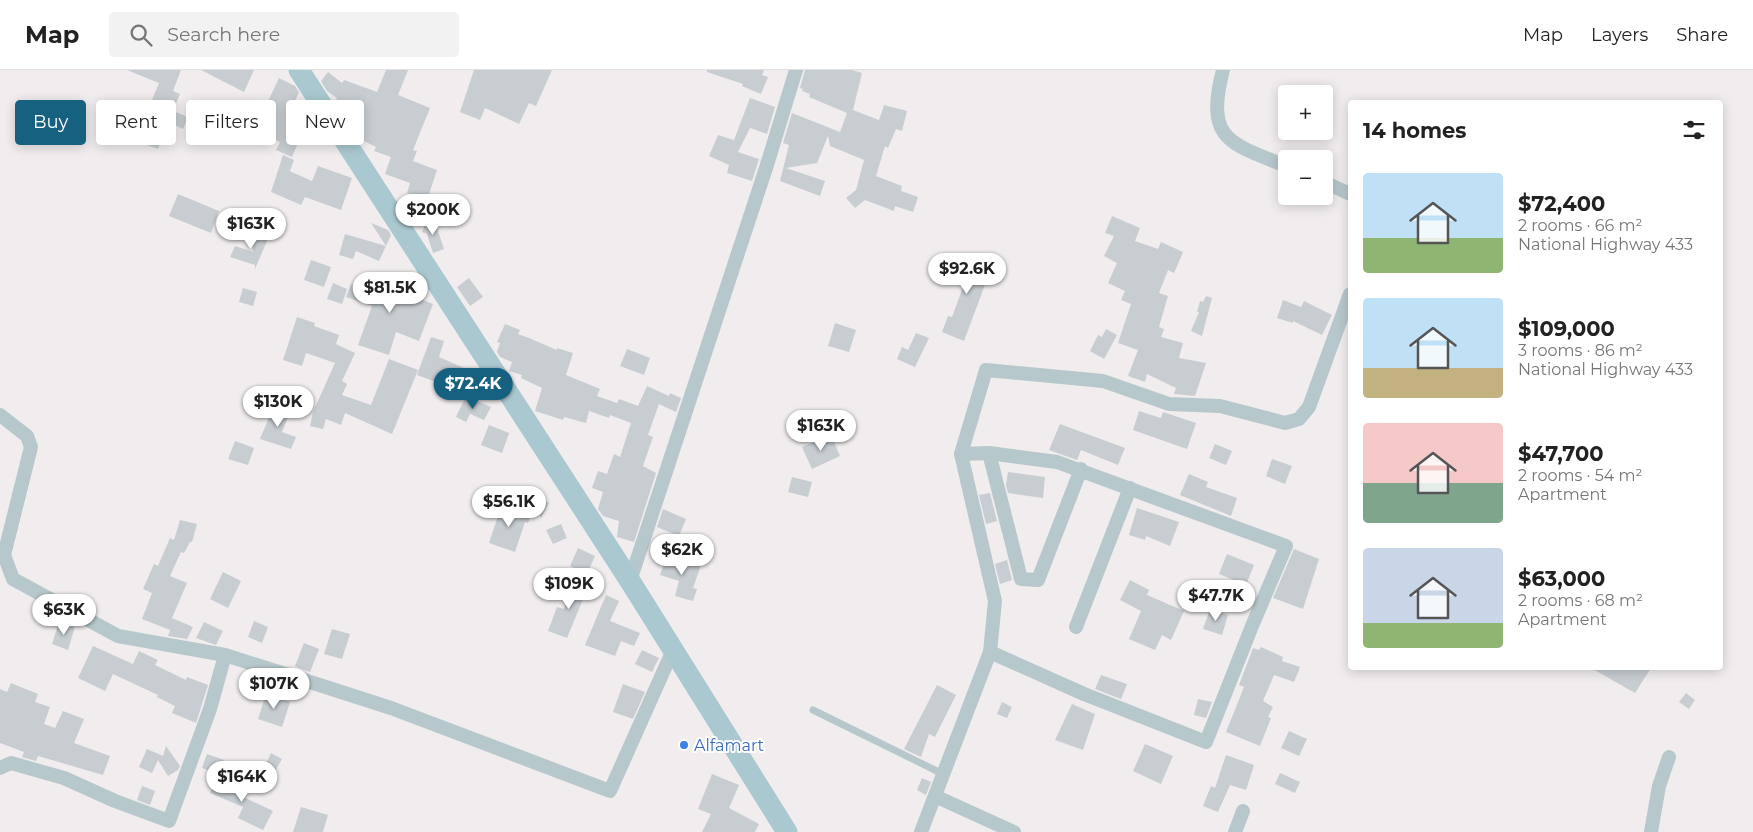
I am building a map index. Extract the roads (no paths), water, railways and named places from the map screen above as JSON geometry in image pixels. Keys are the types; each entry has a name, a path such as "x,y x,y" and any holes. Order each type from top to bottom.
{"main road":[{"path":"299,70 630,581 787,832"}],"street":[{"path":"630,581 766,168 796,70"},
{"path":"1223,70 1216,102 1217,121 1223,132 1235,146 1278,163"},
{"path":"1333,186 1348,193"},
{"path":"921,832 945,775 990,652 995,601 961,454 986,370 1102,381 1169,404 1220,406 1284,423 1299,420 1309,407 1348,300"},
{"path":"0,415 26,436 31,447 4,555 13,579 118,636 225,655 392,708 610,791 673,650"},
{"path":"961,454 989,452 1057,462 1081,469 1286,546 1206,742 1084,694 990,652"},
{"path":"989,452 1021,579 1038,580 1081,469"},
{"path":"1076,627 1130,488"},
{"path":"0,768 11,763 64,778 115,801 169,821 210,708 225,655"},
{"path":"1651,832 1659,786 1669,757"},
{"path":"936,797 1014,832"},
{"path":"1235,832 1243,811"}],"lane":[{"path":"813,710 945,775"}],"place":[{"name":"Alfamart","path":"684,745"}]}
